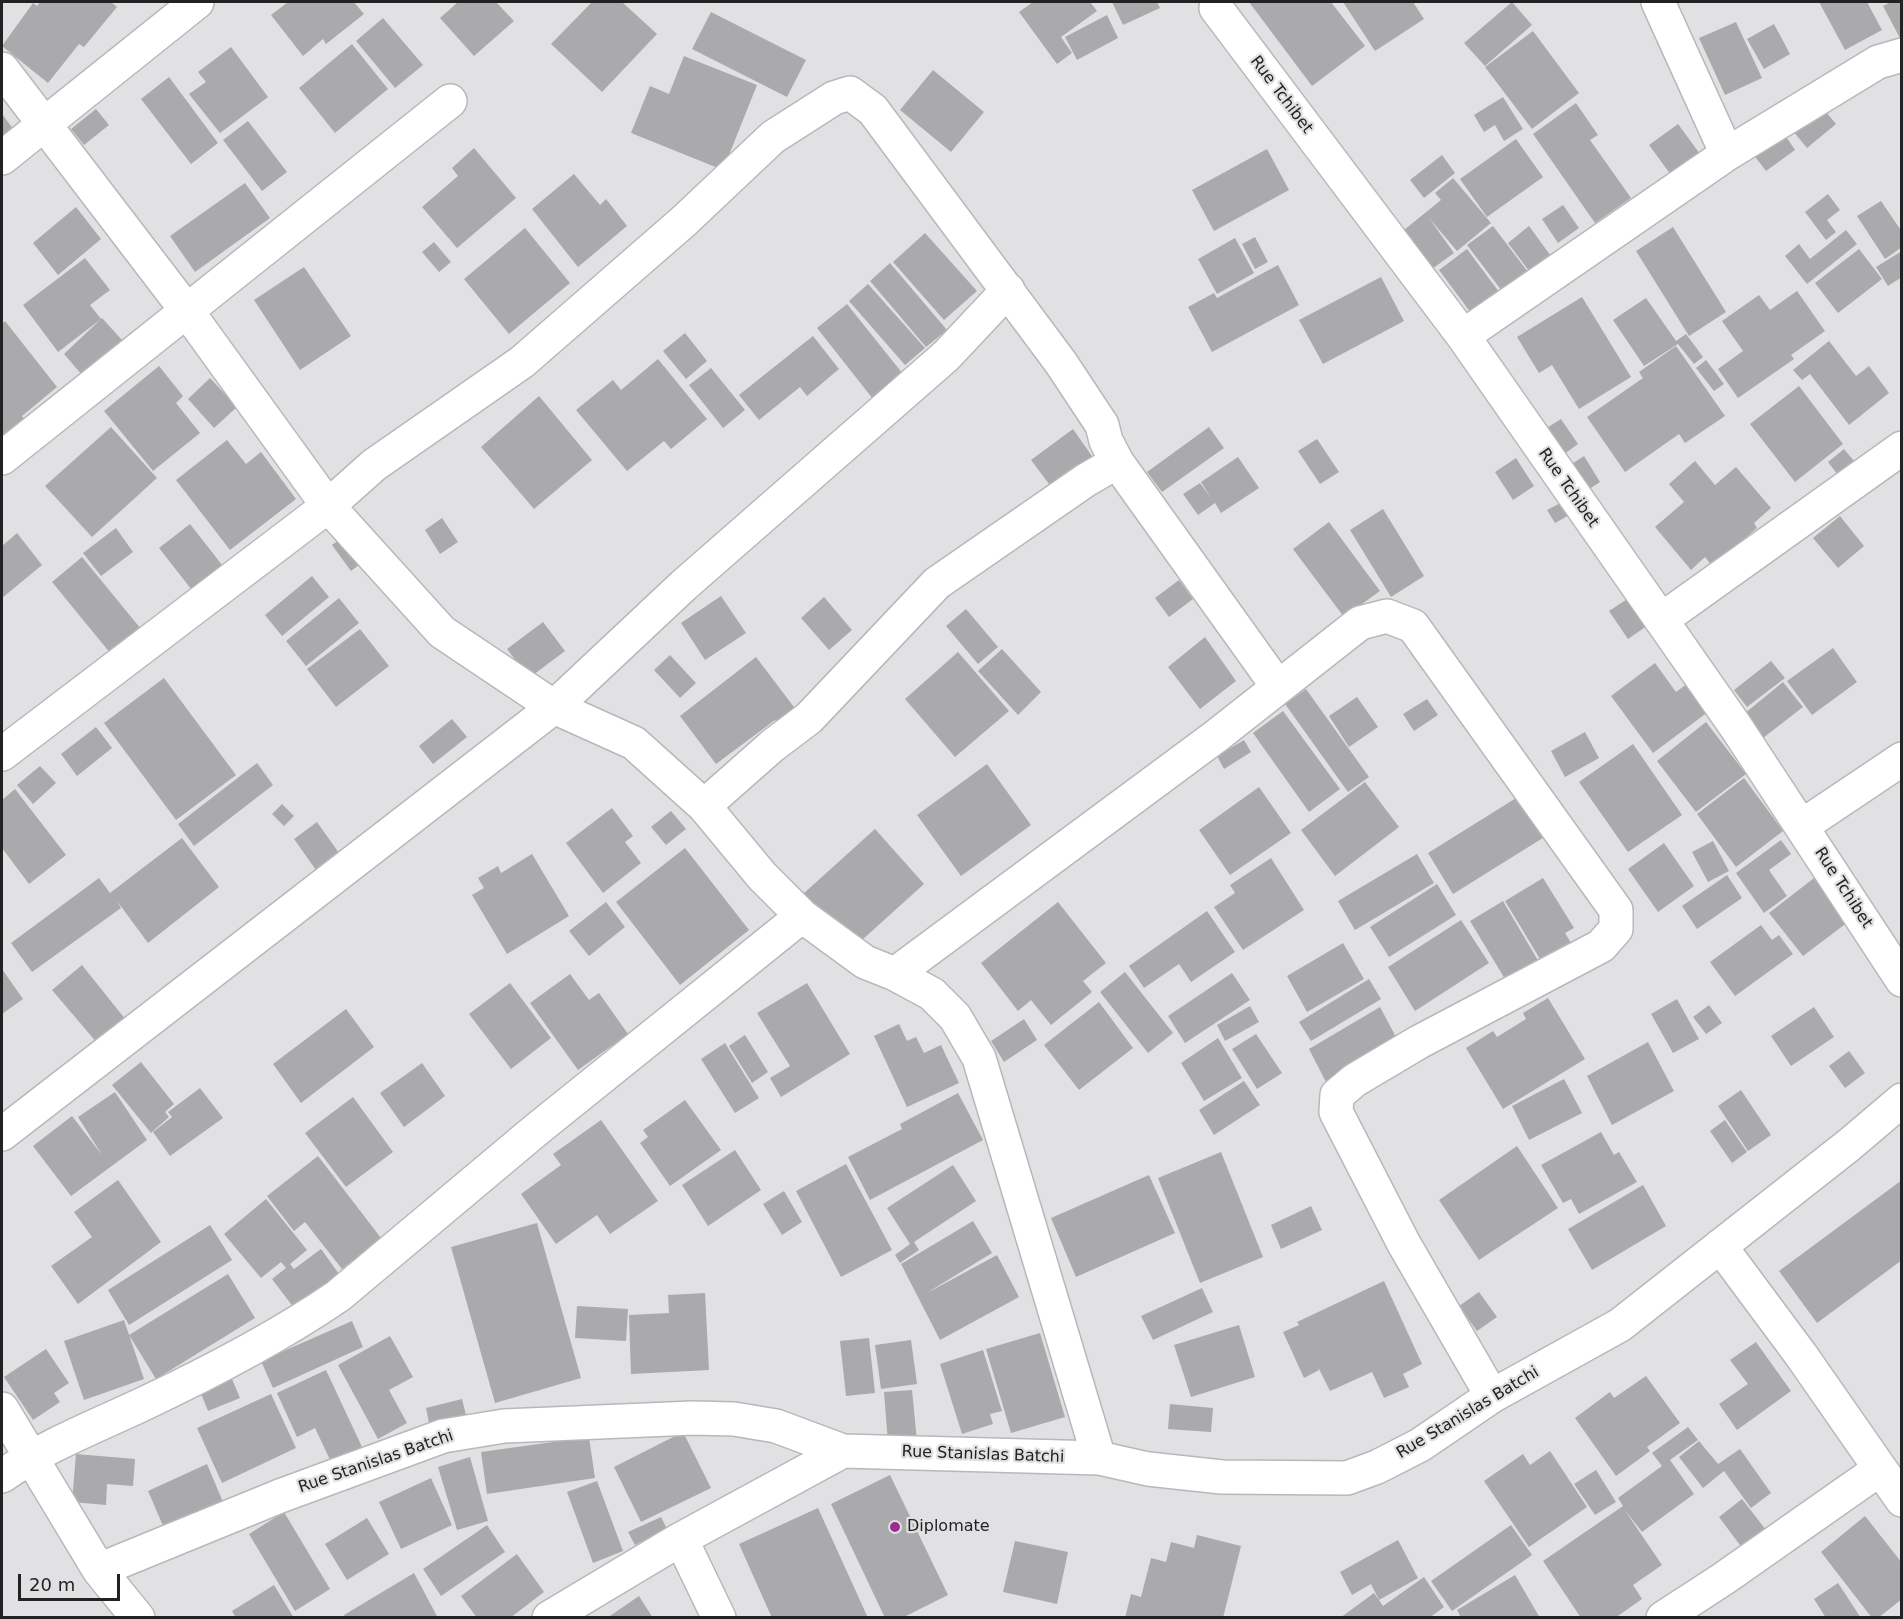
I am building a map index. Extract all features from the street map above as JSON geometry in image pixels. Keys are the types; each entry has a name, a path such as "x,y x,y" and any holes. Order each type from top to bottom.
{"street":[{"path":"2,158 197,2"},
{"path":"1658,2 1727,154"},
{"name":"Rue Tchibet","path":"1216,8 1463,336 1802,826 1902,980"},
{"path":"1463,336 1727,154 1878,62 1902,55"},
{"path":"2,69 187,311 328,506 441,632 554,707 634,743 704,806 762,876 802,916 865,962 895,974 932,994 955,1017 979,1058 1099,1458"},
{"path":"2,754 328,506 374,465 522,362 684,221 773,137 842,93 850,93 873,110 1008,290 1102,425 1106,441 1117,462 1278,687"},
{"path":"2,458 450,101"},
{"path":"2,1134 554,707 684,585 946,356 1008,290"},
{"path":"1661,620 1902,448"},
{"path":"704,806 772,746 808,718 937,583 1086,480 1117,462"},
{"path":"895,974 1360,623 1387,616 1413,626 1616,910 1616,929 1601,946 1419,1042 1355,1080 1337,1095 1336,1112 1404,1244 1492,1396"},
{"path":"1802,826 1902,759"},
{"path":"2,1476 30,1456 143,1404 305,1318 338,1296 536,1130 802,916"},
{"name":"Rue Stanislas Batchi","path":"99,1570 291,1492 443,1436 477,1428 693,1418 735,1419 776,1426 843,1451 1099,1458 1148,1469 1222,1476 1347,1478 1377,1467 1420,1445 1492,1396 1620,1325 1849,1145 1902,1100"},
{"path":"1720,1246 1902,1500"},
{"path":"2,1409 99,1570 138,1617"},
{"path":"549,1617 681,1539 843,1451"},
{"path":"1663,1617 1723,1579 1880,1469"},
{"path":"681,1539 719,1617"}],"building":[{"path":"40,2 111,2 117,7 84,47 79,44 48,83 2,46 33,3 37,6"},
{"path":"288,2 354,2 364,14 326,44 323,39 303,56 271,15"},
{"path":"458,2 496,2 514,21 474,56 440,18"},
{"path":"592,2 622,2 657,34 602,92 551,44"},
{"path":"1033,2 1090,2 1097,11 1061,37 1072,53 1057,64 1019,12"},
{"path":"1112,2 1157,2 1160,8 1123,25"},
{"path":"1249,2 1331,2 1365,46 1312,86"},
{"path":"1343,2 1413,2 1424,19 1375,51"},
{"path":"1512,2 1532,25 1485,66 1464,43"},
{"path":"1819,2 1867,2 1882,30 1845,50"},
{"path":"1891,2 1902,2 1902,42 1883,6"},
{"path":"711,12 806,60 787,97 692,49"},
{"path":"1107,15 1118,38 1077,60 1065,37"},
{"path":"383,18 423,65 395,88 356,41"},
{"path":"1736,22 1762,78 1725,95 1699,38"},
{"path":"1774,24 1790,54 1764,69 1747,39"},
{"path":"1533,31 1579,93 1532,129 1485,67"},
{"path":"352,44 388,89 335,133 299,88"},
{"path":"231,47 268,97 220,133 189,94 206,82 198,72"},
{"path":"684,56 757,85 723,170 631,133 650,86 669,94"},
{"path":"933,70 984,112 951,152 900,110"},
{"path":"169,77 218,143 191,164 141,99"},
{"path":"1503,97 1523,129 1504,141 1495,125 1484,132 1474,115"},
{"path":"1576,103 1598,135 1590,140 1631,198 1595,223 1533,134"},
{"path":"1822,107 1836,124 1807,148 1793,131"},
{"path":"96,109 109,125 84,145 71,129"},
{"path":"2,114 14,130 2,140"},
{"path":"248,121 287,172 262,191 223,140"},
{"path":"1678,124 1703,158 1674,179 1649,145"},
{"path":"1783,132 1795,150 1766,171 1753,154"},
{"path":"1516,139 1543,177 1487,217 1460,179"},
{"path":"474,148 516,198 457,248 422,207 458,176 452,168"},
{"path":"1267,149 1289,190 1214,231 1192,190"},
{"path":"1442,155 1455,173 1424,198 1410,180"},
{"path":"574,174 600,205 606,199 627,226 578,267 532,209"},
{"path":"1453,178 1491,223 1457,251 1429,218 1454,253 1432,269 1404,230 1441,200 1435,193"},
{"path":"245,183 270,218 195,272 170,236"},
{"path":"1828,194 1840,210 1827,220 1836,232 1826,240 1805,212"},
{"path":"1881,201 1902,232 1902,247 1885,259 1857,216"},
{"path":"1563,205 1579,228 1558,243 1542,219"},
{"path":"76,207 101,239 58,275 33,243"},
{"path":"1493,226 1531,276 1505,295 1467,245"},
{"path":"1529,226 1553,259 1532,275 1508,243"},
{"path":"1673,227 1726,312 1689,336 1636,251"},
{"path":"525,228 570,283 509,334 464,279"},
{"path":"1846,230 1857,244 1807,284 1785,256 1799,244 1810,259"},
{"path":"925,233 977,291 944,320 893,262"},
{"path":"1255,237 1268,262 1255,269 1242,244"},
{"path":"1235,238 1254,273 1217,294 1198,259"},
{"path":"434,242 451,262 439,272 422,252"},
{"path":"1467,249 1502,296 1474,317 1439,270"},
{"path":"1859,249 1882,279 1838,313 1815,283"},
{"path":"1902,251 1902,277 1888,286 1876,267"},
{"path":"85,258 110,290 90,305 101,319 58,352 23,305"},
{"path":"890,263 947,330 926,347 870,281"},
{"path":"1278,265 1299,305 1212,352 1188,307 1214,293 1217,298"},
{"path":"304,267 351,336 300,370 254,300"},
{"path":"1381,277 1404,321 1323,364 1299,320"},
{"path":"868,284 925,348 905,365 849,301"},
{"path":"1797,291 1825,331 1791,355 1794,359 1738,398 1718,369 1743,351 1722,321 1759,295 1770,310"},
{"path":"1582,297 1631,377 1579,409 1552,365 1539,373 1517,337"},
{"path":"1646,298 1676,341 1686,334 1703,357 1694,364 1678,344 1644,366 1613,320"},
{"path":"847,304 903,374 873,399 817,328"},
{"path":"102,318 122,340 83,376 64,354"},
{"path":"5,321 57,387 22,416 26,422 2,441 2,324"},
{"path":"685,333 707,361 686,379 663,351"},
{"path":"813,336 839,369 807,396 800,387 759,420 739,395"},
{"path":"1829,341 1856,376 1869,366 1889,393 1849,425 1810,374 1802,380 1793,370"},
{"path":"1676,346 1725,416 1685,443 1679,434 1625,472 1587,417 1643,378 1639,372"},
{"path":"658,359 707,419 671,449 664,441 627,471 576,410 613,380 621,390"},
{"path":"1706,360 1724,384 1714,391 1696,368"},
{"path":"159,366 183,396 176,403 200,433 153,471 104,411"},
{"path":"711,368 745,410 723,428 689,385"},
{"path":"210,378 237,407 214,428 188,399"},
{"path":"1799,386 1843,444 1795,482 1750,424"},
{"path":"539,396 592,460 534,509 481,447"},
{"path":"1561,419 1578,444 1560,457 1542,431"},
{"path":"111,427 157,478 92,537 45,486"},
{"path":"1209,427 1224,448 1162,492 1147,472"},
{"path":"1073,429 1094,459 1052,488 1031,460"},
{"path":"1317,439 1339,472 1320,484 1298,451"},
{"path":"227,440 246,464 261,452 296,499 230,550 176,480"},
{"path":"1844,449 1854,461 1838,475 1828,462"},
{"path":"1584,456 1600,482 1583,493 1567,467"},
{"path":"1238,457 1259,488 1221,513 1215,503 1198,515 1183,494 1200,483 1211,498 1201,482"},
{"path":"1516,458 1534,486 1513,500 1495,472"},
{"path":"1695,461 1715,485 1736,467 1771,508 1754,523 1757,528 1712,566 1705,557 1691,570 1655,527 1684,502 1669,484"},
{"path":"1568,499 1575,512 1555,523 1547,510"},
{"path":"1383,509 1424,576 1391,597 1350,530"},
{"path":"1840,516 1864,546 1838,568 1813,538"},
{"path":"442,518 458,542 440,554 425,530"},
{"path":"1329,522 1380,591 1344,617 1293,549"},
{"path":"190,524 226,570 195,594 159,548"},
{"path":"116,528 133,552 101,576 83,553"},
{"path":"17,533 42,565 2,598 2,546"},
{"path":"345,536 363,562 351,571 332,545"},
{"path":"82,557 141,629 111,654 52,582"},
{"path":"312,576 329,597 282,636 265,615"},
{"path":"1179,580 1193,599 1169,617 1155,598"},
{"path":"1635,594 1654,621 1628,639 1609,611"},
{"path":"721,596 746,633 705,660 681,623"},
{"path":"824,597 852,630 829,650 801,618"},
{"path":"339,598 359,623 306,666 286,641"},
{"path":"966,609 998,647 978,664 946,626"},
{"path":"543,622 565,651 529,678 507,649"},
{"path":"360,629 389,666 336,707 307,669"},
{"path":"1205,637 1236,681 1200,709 1168,667"},
{"path":"1833,648 1857,682 1812,715 1787,681"},
{"path":"1002,649 1041,692 1018,715 978,671"},
{"path":"958,652 1009,711 955,757 905,699"},
{"path":"670,655 696,683 680,698 654,670"},
{"path":"756,657 800,715 781,728 775,720 716,764 680,716"},
{"path":"1771,661 1785,678 1747,707 1734,690"},
{"path":"1655,663 1676,692 1691,681 1712,709 1653,753 1611,696"},
{"path":"164,678 236,775 176,820 104,723"},
{"path":"1783,682 1803,707 1763,738 1744,714"},
{"path":"1306,689 1369,777 1348,792 1285,704"},
{"path":"1357,697 1378,727 1349,747 1329,716"},
{"path":"1427,699 1438,715 1414,731 1403,714"},
{"path":"1283,711 1340,789 1309,812 1253,733"},
{"path":"452,719 467,737 433,764 419,746"},
{"path":"1706,722 1746,774 1696,812 1657,761"},
{"path":"96,727 112,748 77,776 61,754"},
{"path":"1585,732 1599,758 1565,777 1551,751"},
{"path":"1244,740 1251,752 1224,769 1217,756"},
{"path":"1633,744 1682,815 1628,852 1579,782"},
{"path":"257,763 273,785 194,846 178,824"},
{"path":"987,764 1031,825 961,876 917,815"},
{"path":"40,766 56,783 33,804 17,785"},
{"path":"1744,778 1783,831 1736,867 1697,814"},
{"path":"1365,782 1399,827 1335,876 1301,830"},
{"path":"1259,787 1291,833 1230,875 1199,830"},
{"path":"15,789 66,855 29,884 2,848 2,800"},
{"path":"1521,795 1546,836 1453,894 1428,853"},
{"path":"282,804 294,816 284,826 272,814"},
{"path":"612,808 633,836 625,842 641,863 603,893 566,843"},
{"path":"671,811 686,829 666,845 651,827"},
{"path":"317,822 339,853 316,870 294,839"},
{"path":"875,829 924,884 852,949 803,894"},
{"path":"182,838 219,887 148,943 117,901 121,908 32,972 11,943 99,878 110,893"},
{"path":"1781,840 1791,854 1769,870 1787,896 1764,913 1736,873"},
{"path":"1713,841 1729,871 1708,882 1692,852"},
{"path":"1664,843 1694,886 1658,912 1628,869"},
{"path":"685,848 749,930 680,985 616,902"},
{"path":"532,854 569,916 507,954 472,895 484,888 478,878 498,866 501,873"},
{"path":"1417,854 1434,883 1355,930 1338,901"},
{"path":"1271,858 1304,910 1243,950 1214,907 1235,893 1230,885"},
{"path":"1727,875 1742,898 1697,929 1682,906"},
{"path":"1543,878 1574,928 1565,933 1573,946 1543,964 1505,901"},
{"path":"1814,878 1848,922 1803,956 1769,913"},
{"path":"1437,884 1456,915 1389,957 1370,927"},
{"path":"1503,901 1540,964 1508,984 1470,921"},
{"path":"606,902 625,927 589,956 569,931"},
{"path":"1058,902 1106,963 1083,981 1092,992 1051,1025 1031,1000 1018,1011 981,963"},
{"path":"1207,911 1235,952 1191,982 1179,964 1144,988 1129,966"},
{"path":"1461,920 1489,963 1415,1011 1388,967"},
{"path":"1761,925 1772,940 1779,935 1793,954 1735,996 1710,962"},
{"path":"1343,943 1364,979 1307,1012 1287,976"},
{"path":"82,965 126,1020 98,1044 52,990"},
{"path":"2,969 23,999 2,1014"},
{"path":"1125,972 1173,1033 1148,1053 1100,992"},
{"path":"1232,973 1250,1000 1185,1043 1168,1016"},
{"path":"570,974 589,1000 599,993 628,1034 578,1070 530,1003"},
{"path":"1369,979 1381,999 1311,1041 1299,1022"},
{"path":"510,983 551,1038 511,1069 469,1014"},
{"path":"807,983 850,1054 781,1097 770,1078 790,1066 757,1013"},
{"path":"1548,998 1585,1059 1503,1109 1466,1048 1493,1031 1497,1037 1526,1019 1523,1013"},
{"path":"1677,999 1699,1039 1673,1053 1651,1014"},
{"path":"1099,1002 1133,1048 1079,1090 1044,1045"},
{"path":"1709,1005 1722,1023 1706,1034 1693,1017"},
{"path":"1250,1006 1259,1022 1225,1041 1217,1025"},
{"path":"1380,1007 1397,1039 1327,1084 1309,1049"},
{"path":"1814,1007 1834,1037 1791,1066 1771,1036"},
{"path":"346,1009 374,1047 301,1103 273,1064"},
{"path":"1024,1019 1037,1040 1004,1062 991,1041"},
{"path":"899,1024 907,1041 916,1037 924,1053 941,1045 959,1083 907,1107 874,1036"},
{"path":"1256,1034 1282,1073 1257,1089 1232,1049"},
{"path":"745,1035 768,1072 752,1083 729,1046"},
{"path":"1218,1038 1242,1078 1204,1101 1181,1063"},
{"path":"1648,1042 1674,1091 1612,1125 1587,1076"},
{"path":"725,1043 759,1098 735,1113 701,1059"},
{"path":"1849,1051 1865,1073 1845,1088 1829,1066"},
{"path":"141,1062 174,1104 165,1112 169,1117 151,1133 112,1085"},
{"path":"422,1063 445,1096 404,1127 380,1093"},
{"path":"1564,1079 1582,1113 1529,1140 1512,1106"},
{"path":"1244,1081 1260,1105 1214,1135 1199,1110"},
{"path":"200,1088 223,1118 170,1156 153,1132 172,1117 168,1112"},
{"path":"1741,1090 1771,1135 1748,1151 1718,1106"},
{"path":"115,1092 147,1140 71,1196 33,1146 72,1116 102,1155 78,1117"},
{"path":"958,1093 983,1140 870,1200 848,1157 902,1129 900,1124"},
{"path":"353,1097 393,1152 346,1187 305,1133"},
{"path":"685,1100 721,1150 670,1186 640,1143 648,1137 643,1130"},
{"path":"601,1120 658,1201 610,1234 597,1215 556,1244 521,1194 561,1165 553,1154"},
{"path":"1725,1120 1747,1152 1732,1163 1710,1131"},
{"path":"1601,1132 1614,1155 1619,1152 1637,1182 1579,1214 1571,1199 1563,1203 1541,1165"},
{"path":"1517,1146 1558,1208 1479,1260 1439,1200"},
{"path":"735,1150 761,1190 708,1226 682,1185"},
{"path":"1221,1152 1263,1257 1200,1283 1158,1178"},
{"path":"318,1156 381,1238 342,1269 305,1222 294,1231 267,1196"},
{"path":"846,1164 892,1250 841,1277 796,1191"},
{"path":"953,1165 976,1201 914,1242 919,1250 900,1263 895,1255 910,1244 887,1208"},
{"path":"1149,1175 1175,1233 1076,1277 1051,1218"},
{"path":"118,1180 161,1242 78,1304 51,1266 92,1237 74,1212"},
{"path":"1902,1180 1902,1260 1817,1323 1779,1271"},
{"path":"1643,1185 1666,1226 1592,1270 1568,1229"},
{"path":"784,1191 802,1222 782,1235 763,1204"},
{"path":"266,1199 307,1250 290,1264 294,1269 321,1249 339,1274 294,1308 272,1279 286,1268 281,1262 261,1278 224,1234"},
{"path":"1311,1206 1322,1230 1281,1249 1271,1225"},
{"path":"973,1221 992,1253 925,1294 997,1255 1019,1297 940,1340 901,1264"},
{"path":"537,1223 581,1378 495,1403 451,1247"},
{"path":"210,1225 232,1260 129,1325 108,1290"},
{"path":"228,1274 255,1318 156,1379 129,1335"},
{"path":"1384,1281 1422,1364 1403,1374 1409,1387 1384,1398 1372,1372 1330,1391 1317,1365 1319,1370 1304,1378 1283,1332 1299,1325 1297,1322"},
{"path":"1202,1288 1213,1312 1153,1340 1141,1316"},
{"path":"1479,1292 1497,1317 1477,1331 1459,1306"},
{"path":"705,1293 709,1370 631,1374 629,1315 669,1313 668,1295"},
{"path":"577,1306 628,1309 626,1341 575,1338"},
{"path":"124,1320 144,1379 84,1400 64,1341"},
{"path":"352,1321 363,1347 273,1388 261,1361"},
{"path":"1239,1325 1255,1377 1191,1397 1174,1345"},
{"path":"1040,1333 1065,1417 1011,1433 986,1349"},
{"path":"390,1336 413,1377 389,1390 407,1423 378,1439 338,1365"},
{"path":"869,1338 875,1393 846,1396 840,1341"},
{"path":"911,1340 917,1384 881,1389 875,1345"},
{"path":"1756,1342 1791,1391 1737,1430 1719,1404 1748,1384 1730,1360"},
{"path":"46,1349 69,1383 54,1393 60,1402 33,1420 4,1377"},
{"path":"983,1350 1002,1411 990,1414 993,1424 962,1434 940,1364"},
{"path":"326,1370 362,1447 331,1462 315,1428 297,1437 277,1393"},
{"path":"1646,1376 1680,1423 1647,1447 1650,1451 1616,1476 1575,1418 1610,1392 1614,1398"},
{"path":"232,1379 240,1398 208,1411 200,1391"},
{"path":"912,1390 917,1441 888,1443 884,1392"},
{"path":"271,1394 296,1448 222,1483 197,1428"},
{"path":"462,1399 467,1419 430,1428 426,1408"},
{"path":"1170,1404 1213,1408 1211,1432 1168,1429"},
{"path":"1688,1427 1698,1440 1670,1460 1694,1494 1642,1532 1624,1509 1662,1565 1633,1585 1642,1599 1615,1618 1581,1618 1543,1561 1623,1506 1618,1498 1662,1466 1652,1453"},
{"path":"683,1432 711,1488 641,1522 614,1467"},
{"path":"589,1437 595,1478 487,1494 481,1452"},
{"path":"1699,1441 1718,1464 1740,1449 1771,1493 1751,1508 1724,1471 1703,1488 1679,1457"},
{"path":"1550,1451 1587,1507 1529,1547 1484,1481 1523,1454 1530,1465"},
{"path":"76,1454 135,1459 133,1486 107,1484 106,1505 72,1502"},
{"path":"470,1457 488,1521 457,1530 438,1467"},
{"path":"207,1464 223,1502 164,1528 148,1491"},
{"path":"1596,1470 1616,1502 1595,1515 1574,1484"},
{"path":"890,1475 948,1595 902,1618 885,1618 831,1504"},
{"path":"431,1478 452,1525 401,1549 379,1502"},
{"path":"597,1481 623,1551 593,1563 567,1492"},
{"path":"1742,1499 1773,1539 1749,1557 1719,1517"},
{"path":"818,1508 868,1618 772,1618 739,1544"},
{"path":"284,1512 330,1589 295,1611 249,1534"},
{"path":"1865,1516 1902,1563 1902,1599 1878,1618 1872,1618 1821,1552"},
{"path":"661,1517 667,1529 635,1545 628,1532"},
{"path":"367,1518 389,1554 347,1580 325,1544"},
{"path":"487,1525 505,1552 441,1596 423,1569"},
{"path":"1511,1525 1532,1555 1452,1611 1431,1581"},
{"path":"1197,1535 1241,1546 1223,1618 1125,1618 1131,1594 1141,1597 1151,1558 1166,1562 1171,1542 1194,1548"},
{"path":"1398,1540 1418,1578 1379,1600 1371,1584 1352,1595 1340,1572"},
{"path":"1015,1541 1068,1552 1057,1604 1003,1592"},
{"path":"517,1554 544,1592 510,1618 477,1618 461,1596"},
{"path":"414,1573 438,1618 346,1618 344,1615"},
{"path":"1515,1575 1540,1618 1461,1618 1457,1610"},
{"path":"1424,1577 1444,1607 1429,1618 1340,1618 1374,1593 1383,1606"},
{"path":"1838,1583 1861,1618 1826,1618 1814,1599"},
{"path":"274,1585 294,1618 236,1618 232,1611"},
{"path":"639,1596 653,1618 607,1618"}],"place":[{"name":"Diplomate","path":"895,1527"}]}
